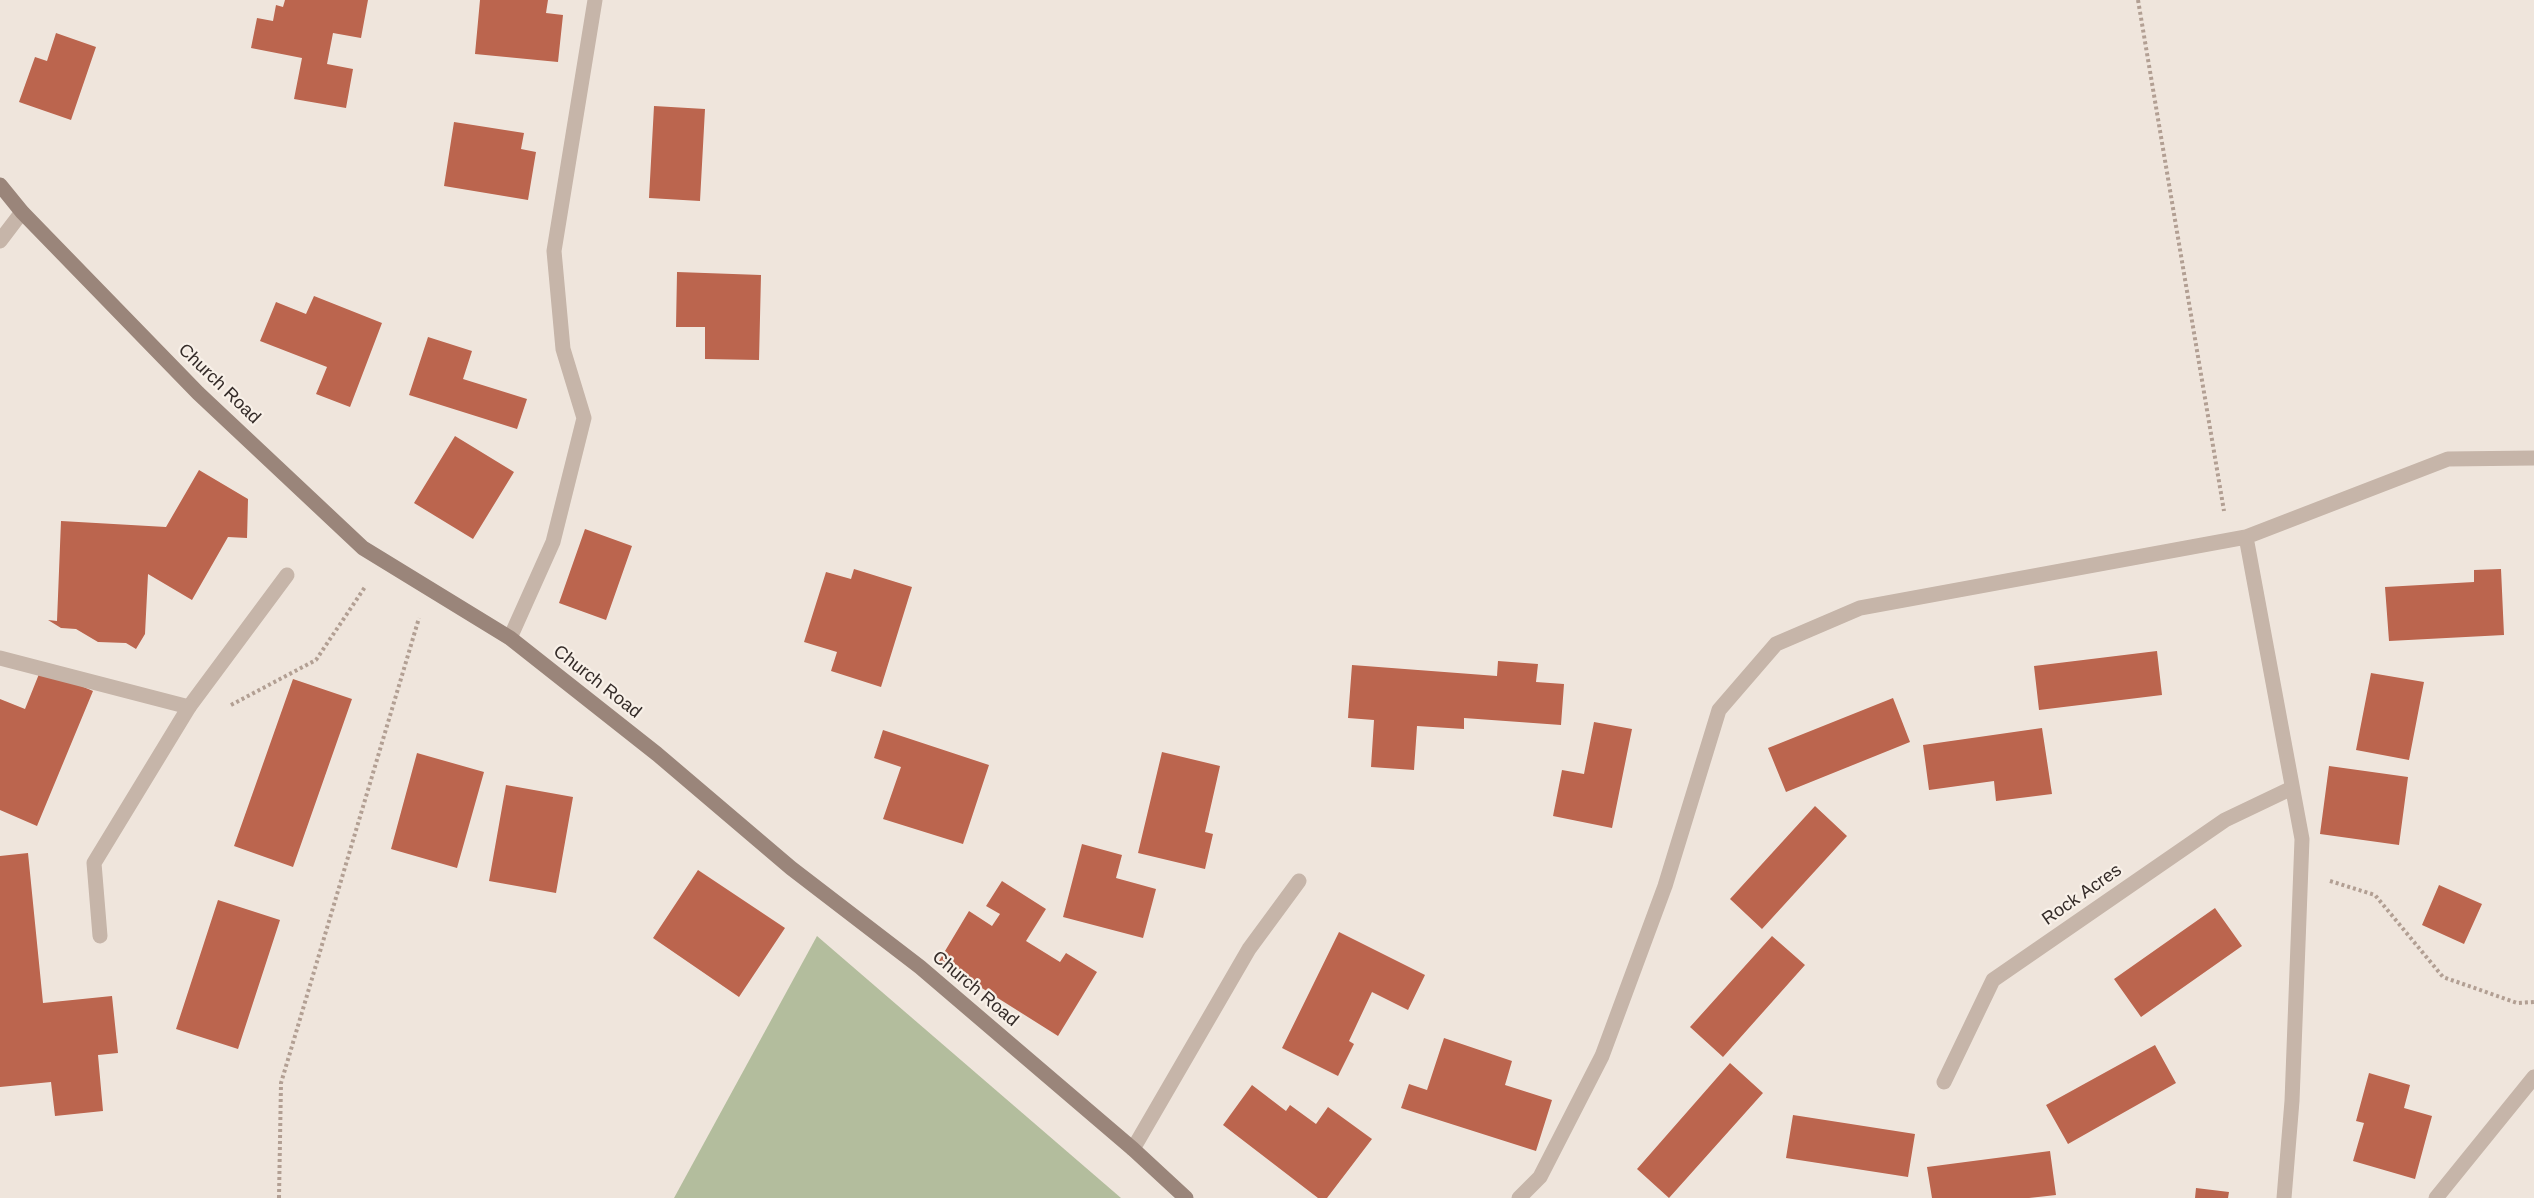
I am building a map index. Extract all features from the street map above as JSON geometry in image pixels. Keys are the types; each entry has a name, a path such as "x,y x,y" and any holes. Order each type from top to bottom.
{"street":[{"path":"510,638 553,542 584,418 563,348 554,251 595,0"},
{"name":"Church Road","path":"0,185 22,212 198,393 363,548 510,638 657,754 791,868 920,967 1133,1149 1186,1198"},
{"path":"0,240 22,212"},
{"path":"1519,1198 1540,1177 1602,1056 1665,886 1719,710 1776,644 1860,608 2246,537 2448,459 2534,458"},
{"path":"2246,537 2302,839 2292,1101 2284,1198"},
{"path":"100,936 94,863 189,706 286,575"},
{"path":"0,658 189,706"},
{"name":"Rock Acres","path":"1944,1082 1993,980 2225,820 2292,788"},
{"path":"1133,1149 1249,950 1299,880"},
{"path":"2436,1198 2534,1077"},
{"path":"2522,1092 2534,1103"}],"path":[{"path":"2138,0 2228,540"},
{"path":"189,706 230,706 316,660 383,560"},
{"path":"279,1198 281,1083 428,588"},
{"path":"2301,873 2375,895 2443,976 2517,1003 2534,1002"}],"green space":[{"path":"817,936 1121,1198 674,1198"}],"building":[{"path":"285,0 368,0 361,38 333,33 327,64 353,69 346,108 294,99 302,58 251,48 257,18 273,21 276,5 283,7"},
{"path":"480,0 548,0 546,13 563,15 558,62 475,54"},
{"path":"56,33 96,47 71,120 19,102 35,57 47,61"},
{"path":"654,106 705,109 700,201 649,198"},
{"path":"454,122 524,133 521,149 536,152 528,200 444,186"},
{"path":"677,272 761,275 759,360 705,359 705,327 676,327"},
{"path":"314,296 382,323 350,407 316,394 327,367 260,341 276,302 306,314"},
{"path":"428,337 472,351 463,379 527,399 517,429 409,395"},
{"path":"455,436 514,472 473,539 414,503"},
{"path":"199,470 248,499 247,538 228,537 192,600 148,574 145,634 136,649 126,643 98,642 76,629 61,628 48,620 57,621 61,521 166,527"},
{"path":"585,529 632,546 606,620 559,603"},
{"path":"854,569 912,587 881,687 831,671 837,652 804,642 826,572 851,579"},
{"path":"2501,569 2504,635 2389,641 2385,587 2474,582 2474,570"},
{"path":"2157,651 2162,695 2039,710 2034,666"},
{"path":"1498,661 1538,664 1536,682 1564,684 1561,725 1464,718 1464,729 1417,726 1414,770 1371,767 1374,720 1348,718 1352,665 1497,676"},
{"path":"41,669 93,691 37,826 0,810 0,699 25,709"},
{"path":"2371,673 2424,682 2409,760 2356,750"},
{"path":"293,679 352,699 293,867 234,846"},
{"path":"1893,698 1910,742 1786,792 1768,748"},
{"path":"1594,722 1632,729 1612,828 1553,816 1562,770 1584,774"},
{"path":"2042,728 2052,794 1996,801 1994,781 1929,790 1923,745"},
{"path":"883,730 989,765 963,844 883,819 901,767 874,758"},
{"path":"1162,752 1220,766 1205,832 1213,834 1205,869 1138,853"},
{"path":"417,753 484,772 457,868 391,849"},
{"path":"2329,766 2408,777 2399,845 2320,834"},
{"path":"506,785 573,797 556,893 489,881"},
{"path":"1815,806 1847,836 1762,929 1730,899"},
{"path":"1082,844 1122,855 1116,878 1156,889 1143,938 1063,917"},
{"path":"28,853 43,1003 112,996 118,1053 98,1055 103,1111 55,1116 51,1082 0,1087 0,856"},
{"path":"698,870 785,928 739,997 653,938"},
{"path":"1002,881 1046,909 1026,941 1060,962 1066,953 1097,972 1058,1036 939,961 969,911 992,926 1000,914 986,906"},
{"path":"2439,885 2482,904 2464,944 2422,925"},
{"path":"218,900 280,920 238,1049 176,1029"},
{"path":"2215,908 2242,946 2141,1017 2114,979"},
{"path":"1339,932 1425,975 1408,1010 1372,992 1349,1041 1354,1044 1338,1076 1282,1048"},
{"path":"1772,936 1805,965 1723,1057 1690,1027"},
{"path":"1444,1038 1512,1061 1505,1085 1552,1100 1536,1151 1401,1108 1409,1084 1427,1090"},
{"path":"2155,1045 2176,1083 2068,1144 2046,1105"},
{"path":"1730,1063 1763,1093 1669,1198 1637,1169"},
{"path":"2369,1073 2410,1085 2404,1108 2432,1116 2415,1179 2353,1161 2364,1123 2356,1121"},
{"path":"1252,1085 1286,1111 1290,1105 1316,1124 1328,1107 1372,1139 1327,1198 1318,1198 1223,1125"},
{"path":"1793,1115 1915,1134 1908,1177 1786,1158"},
{"path":"2050,1151 2056,1195 2029,1198 1932,1198 1927,1167"},
{"path":"2196,1188 2229,1192 2228,1198 2195,1198"}]}
